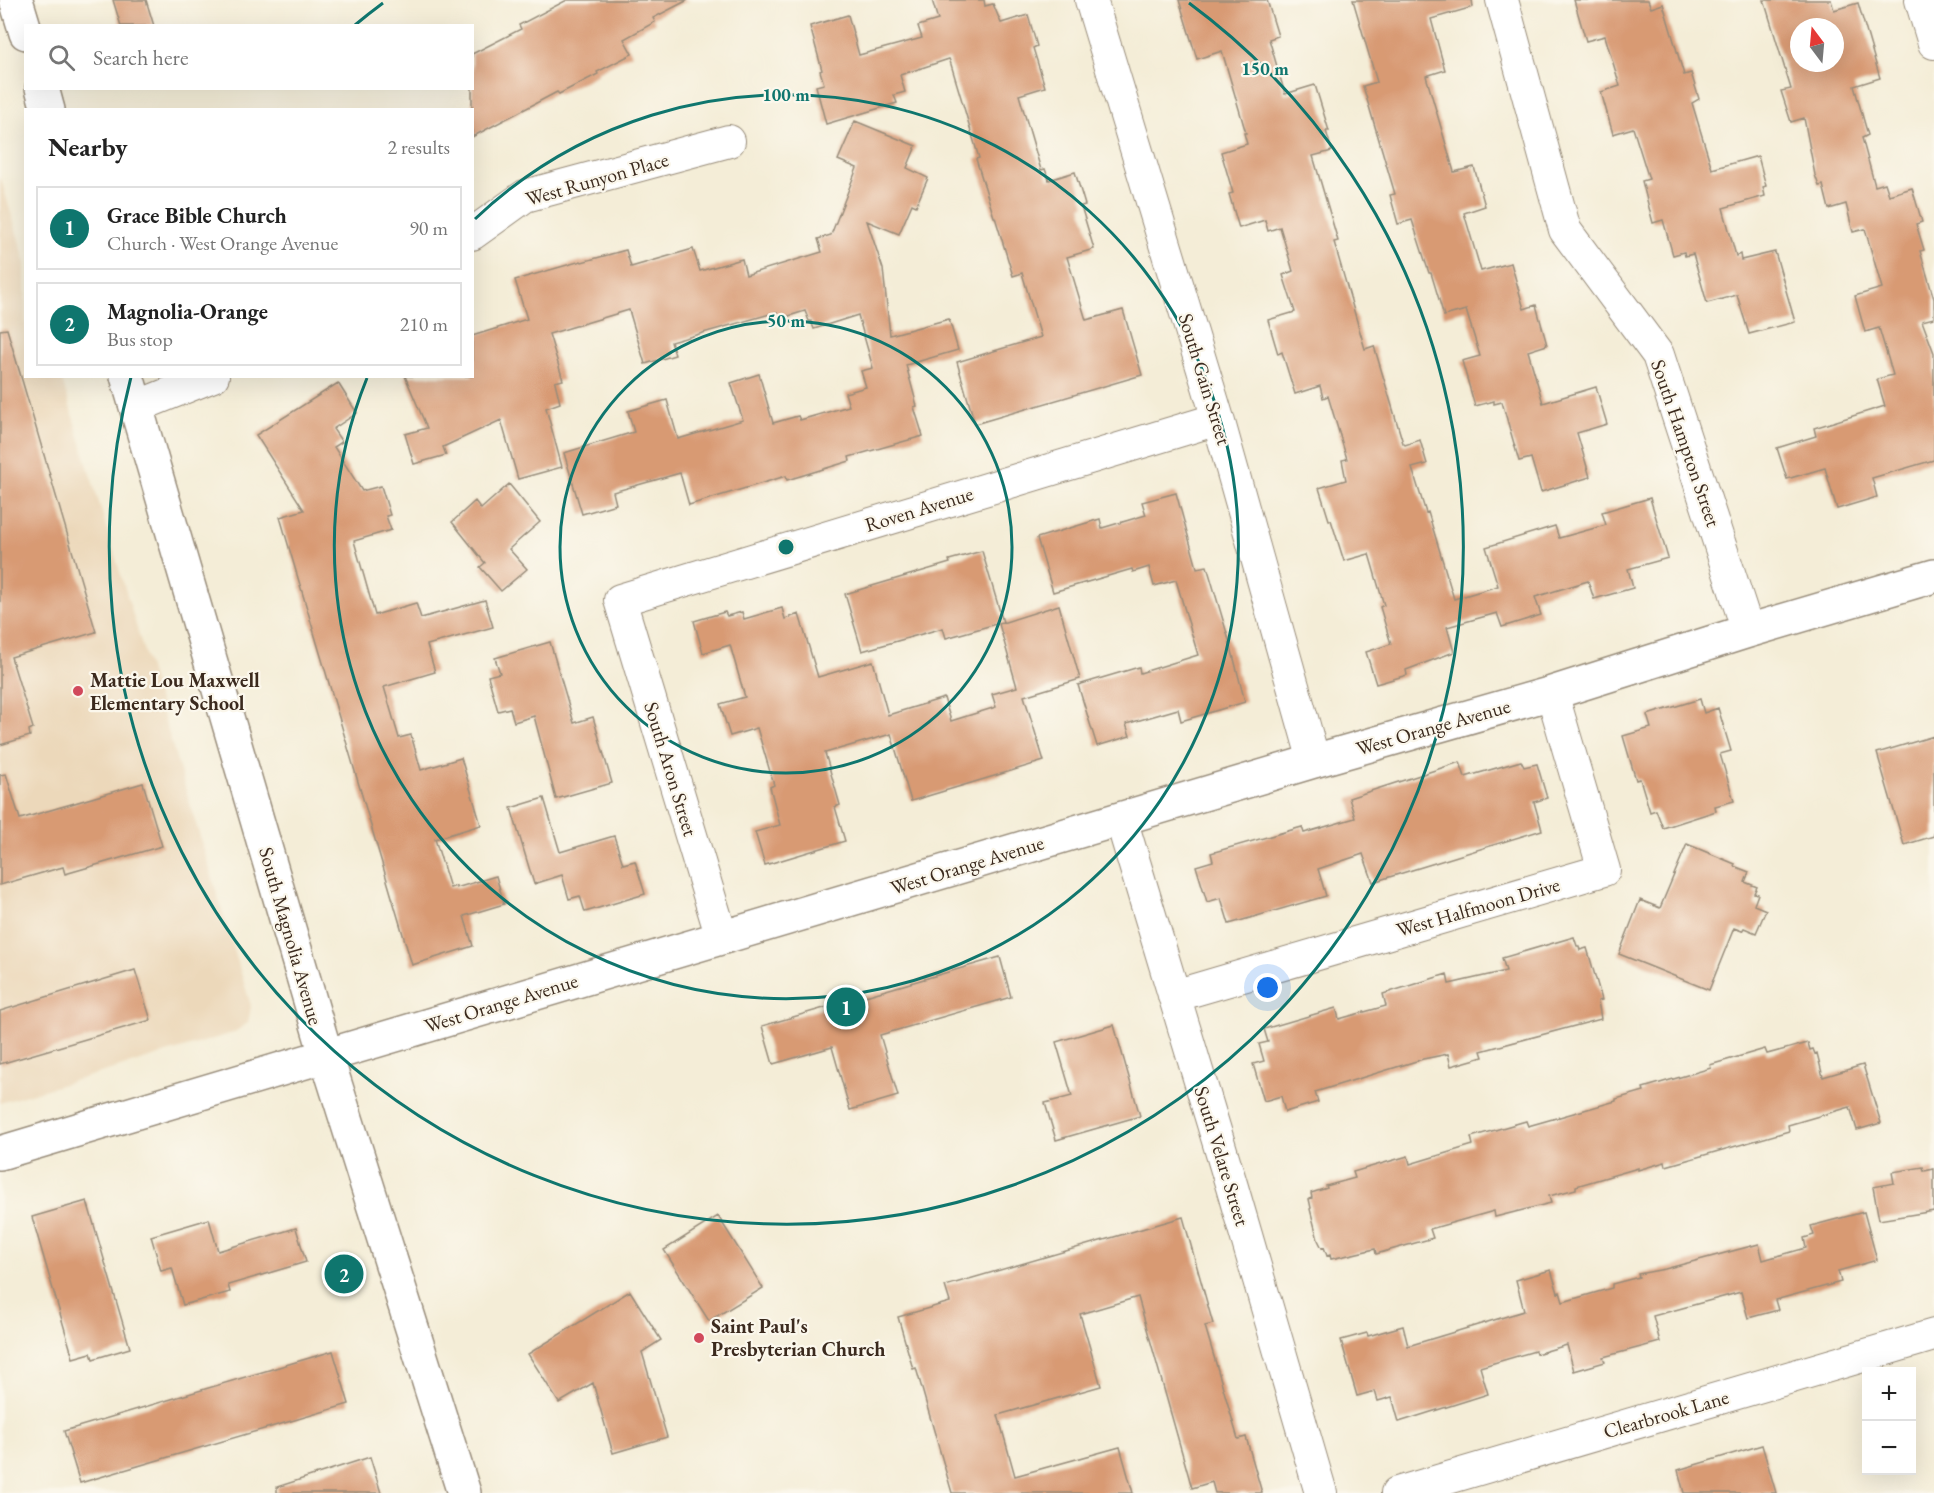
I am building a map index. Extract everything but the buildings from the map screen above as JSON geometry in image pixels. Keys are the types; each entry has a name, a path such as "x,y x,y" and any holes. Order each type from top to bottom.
{"street":[{"path":"0,3 9,0"},
{"path":"16,0 24,26"},
{"name":"South Gain Street","path":"1090,0 1218,419 1314,761"},
{"name":"South Hampton Street","path":"1502,0 1566,231 1658,355 1748,631"},
{"path":"1921,0 1934,43"},
{"path":"43,90 47,108"},
{"name":"West Runyon Place","path":"474,233 525,196 729,141"},
{"path":"131,392 203,378"},
{"name":"South Magnolia Avenue","path":"131,392 326,1055 464,1493"},
{"name":"Roven Avenue","path":"620,600 1218,419"},
{"name":"West Orange Avenue","path":"0,1153 1314,761 1552,693 1748,631 1934,576"},
{"name":"South Aron Street","path":"620,600 722,938"},
{"name":"West Halfmoon Drive","path":"1174,996 1604,870 1552,693"},
{"name":"South Velare Street","path":"1120,819 1321,1493"},
{"name":"Clearbrook Lane","path":"1397,1493 1934,1335"}],"shaded area":[{"name":"Mattie Lou Maxwell Elementary School","path":"0,176 24,257 24,378 61,378 251,1006 248,1023 233,1033 0,1103"}],"place":[{"name":"Mattie Lou Maxwell Elementary School","path":"78,691"},
{"name":"Grace Bible Church","path":"846,1007"},
{"name":"Magnolia-Orange","path":"344,1274"},
{"name":"Saint Paul's Presbyterian Church","path":"699,1338"}]}
